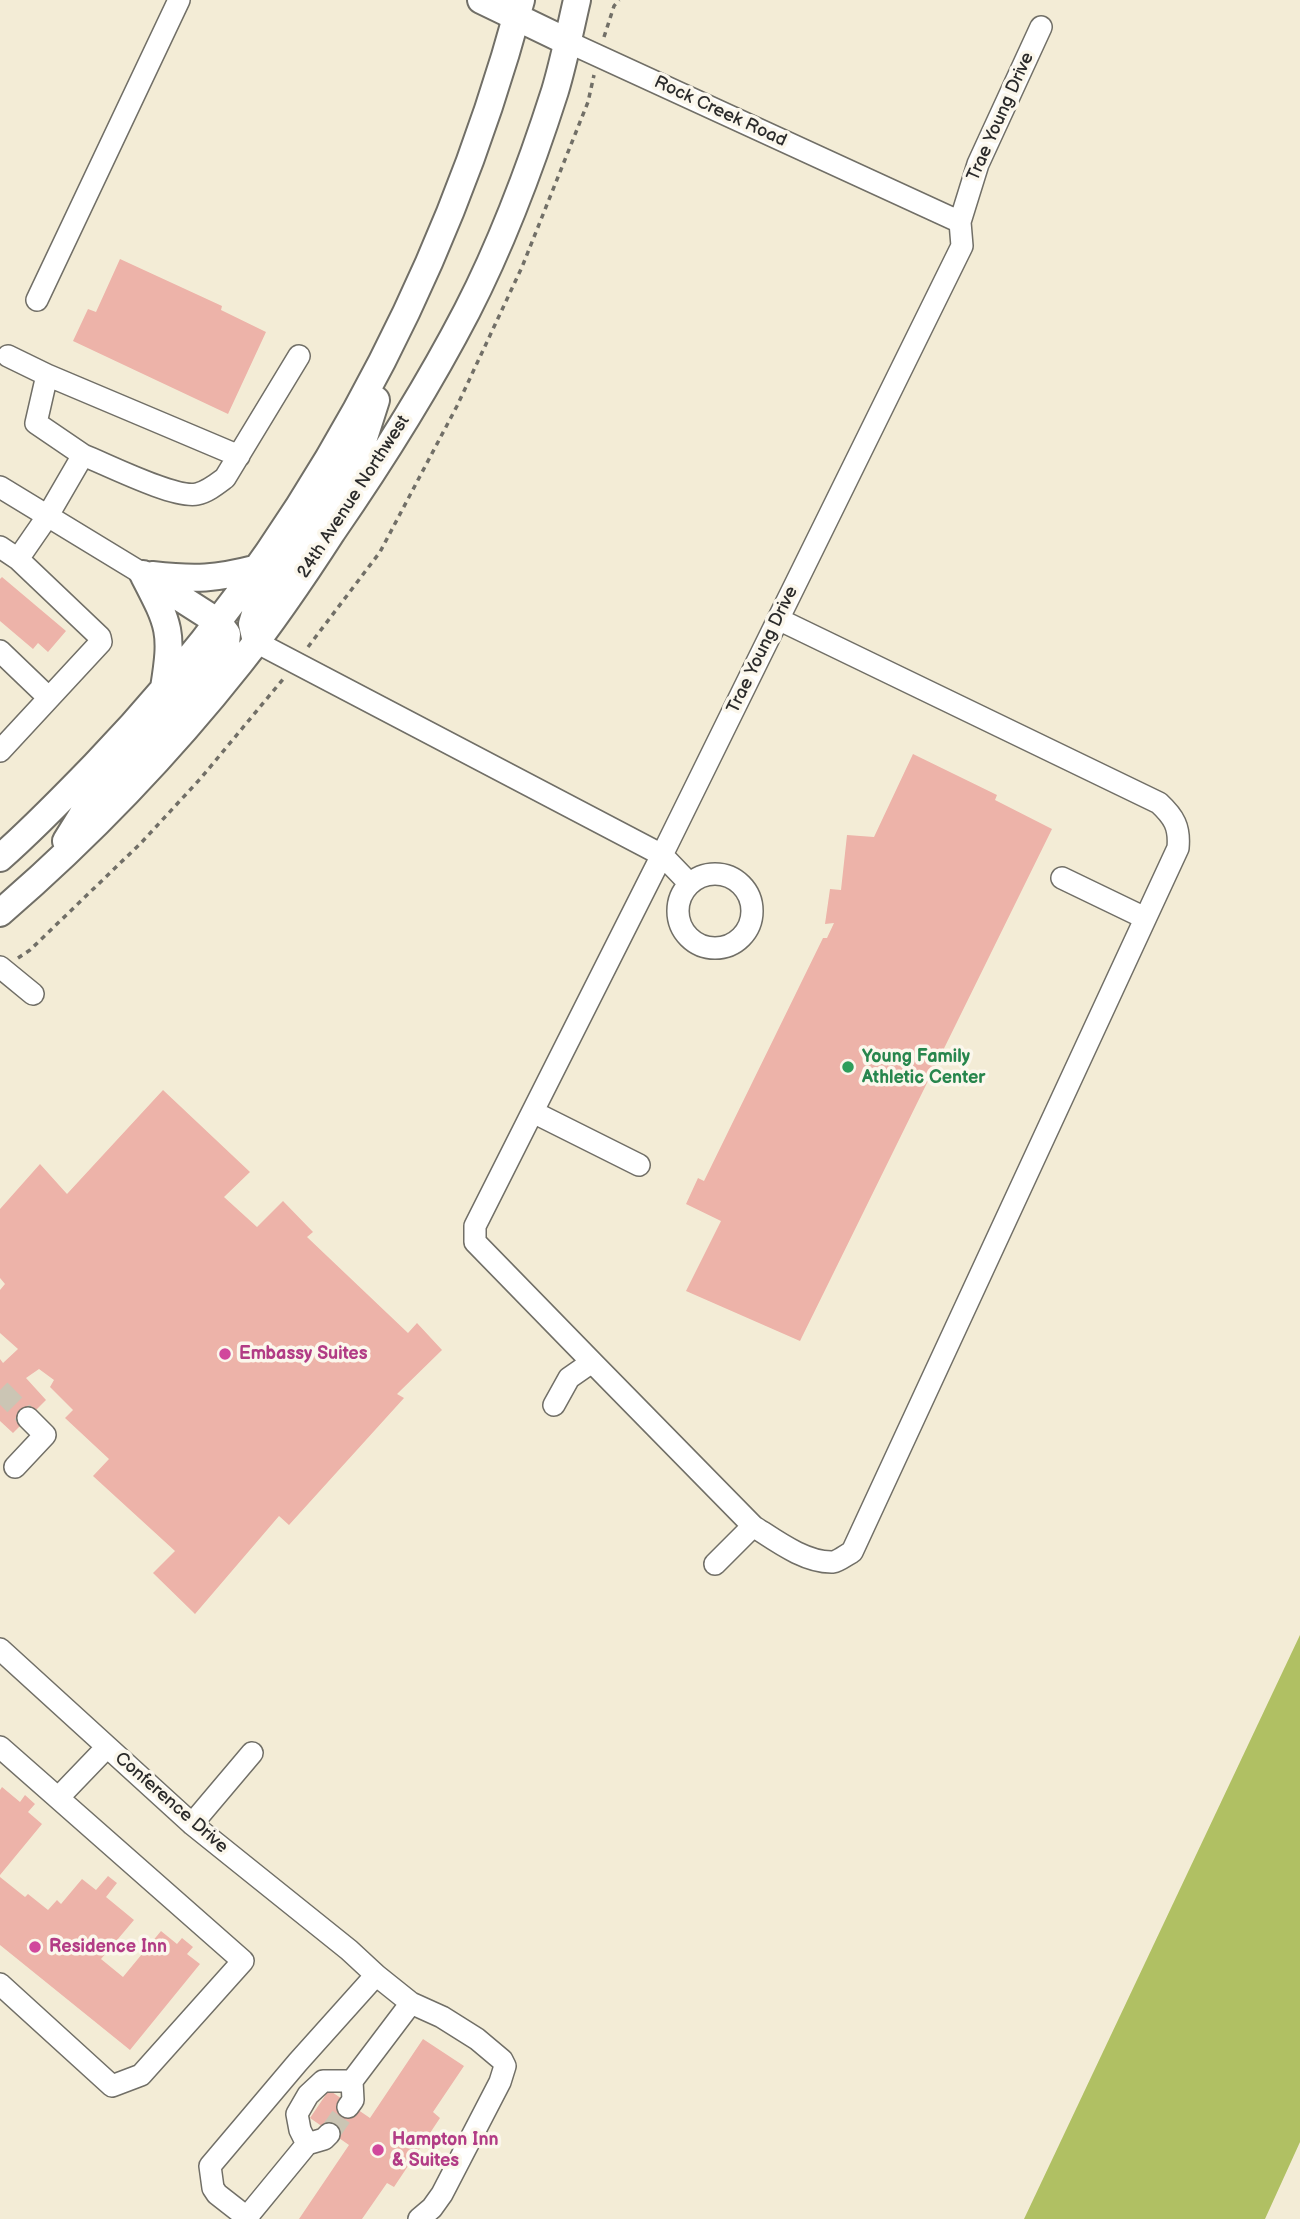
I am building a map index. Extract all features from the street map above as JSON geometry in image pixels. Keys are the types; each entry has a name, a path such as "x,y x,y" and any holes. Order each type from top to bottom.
{"main road":[{"name":"Rock Creek Road","path":"481,0 519,8 568,42"},
{"name":"24th Avenue Northwest","path":"0,913 91,831 211,698 293,591 391,443 468,310 496,249 556,90 577,0"},
{"path":"0,858 69,792 164,689 258,568 324,469 363,401 396,335 442,232 476,148 519,8"},
{"path":"256,642 252,624 257,607 312,527 361,447 396,335"},
{"path":"143,574 191,580 209,579 258,568"},
{"path":"45,874 92,799 226,644 227,634 218,622 143,574"},
{"path":"143,574 161,609 169,633 170,649 164,689"}],"street":[{"path":"37,300 179,0"},
{"name":"Trae Young Drive","path":"778,619 1158,803 1174,817 1180,834 1178,848 852,1552 835,1562 814,1559 753,1526 475,1242 475,1226 662,855 778,619 962,246 960,222 978,164 1041,27"},
{"name":"Rock Creek Road","path":"568,42 960,222"},
{"path":"8,356 239,456"},
{"path":"47,375 36,423 83,454 176,493 195,495 225,478 299,356"},
{"path":"0,751 98,645 100,637 9,553 47,517 83,454"},
{"path":"0,487 143,574"},
{"path":"256,642 662,855 689,884"},
{"path":"0,651 49,698"},
{"path":"1062,878 1144,918"},
{"path":"0,967 33,994"},
{"path":"533,1112 639,1165"},
{"path":"554,1405 569,1378 593,1362"},
{"path":"15,1467 45,1435 28,1418"},
{"path":"715,1564 753,1526"},
{"name":"Conference Drive","path":"2,1656 192,1824 349,1950 376,1975 411,2003 442,2017 477,2039 502,2060 505,2066 500,2082 442,2194 432,2208 419,2219"},
{"path":"0,1747 243,1961 141,2075 112,2086 0,1984"},
{"path":"58,1798 107,1747"},
{"path":"192,1824 252,1753"},
{"path":"329,2134 324,2139 307,2144 248,2218 213,2188 210,2166 376,1975"},
{"path":"348,2107 353,2099 352,2081 411,2003"},
{"path":"307,2144 297,2114 308,2095 323,2081 352,2081"}],"green space":[{"path":"1300,1635 1300,2142 1265,2219 1024,2219"}],"building":[{"path":"120,259 222,306 221,310 266,332 228,414 73,341 88,309 96,312"},
{"path":"2,577 66,631 48,652 38,643 33,649 0,621"},
{"name":"Young Family Athletic Center","path":"913,754 997,795 995,800 1052,829 800,1341 686,1291 721,1221 686,1204 698,1178 704,1181 823,938 827,938 834,923 825,924 830,889 841,890 847,835 874,837"},
{"name":"Embassy Suites","path":"163,1090 250,1172 224,1197 257,1227 283,1201 313,1232 307,1237 408,1333 417,1323 442,1350 397,1394 404,1398 289,1525 279,1516 195,1614 153,1573 175,1551 93,1476 109,1459 65,1418 73,1410 50,1387 54,1380 39,1369 26,1378 46,1400 13,1433 0,1421 0,1359 3,1363 18,1349 0,1333 0,1290 5,1284 0,1278 0,1209 40,1164 67,1194"},
{"path":"2,1787 20,1802 25,1795 35,1804 28,1812 42,1824 0,1875 0,1790"},
{"path":"108,1876 117,1883 106,1897 134,1920 101,1959 123,1977 161,1931 177,1944 182,1938 193,1947 187,1954 200,1964 130,2050 0,1945 0,1877 25,1897 28,1894 48,1910 57,1900 61,1904 82,1879 96,1890"},
{"path":"423,2039 464,2066 433,2112 440,2118 394,2187 387,2183 362,2219 299,2219 349,2145 310,2118 329,2090 370,2118"}],"tunnel":[{"path":"0,1390 28,1418"},
{"path":"329,2134 348,2107"}],"place":[{"name":"Young Family Athletic Center","path":"848,1067"},
{"name":"Embassy Suites","path":"225,1354"},
{"name":"Residence Inn","path":"35,1947"},
{"name":"Hampton Inn & Suites","path":"378,2150"}]}
